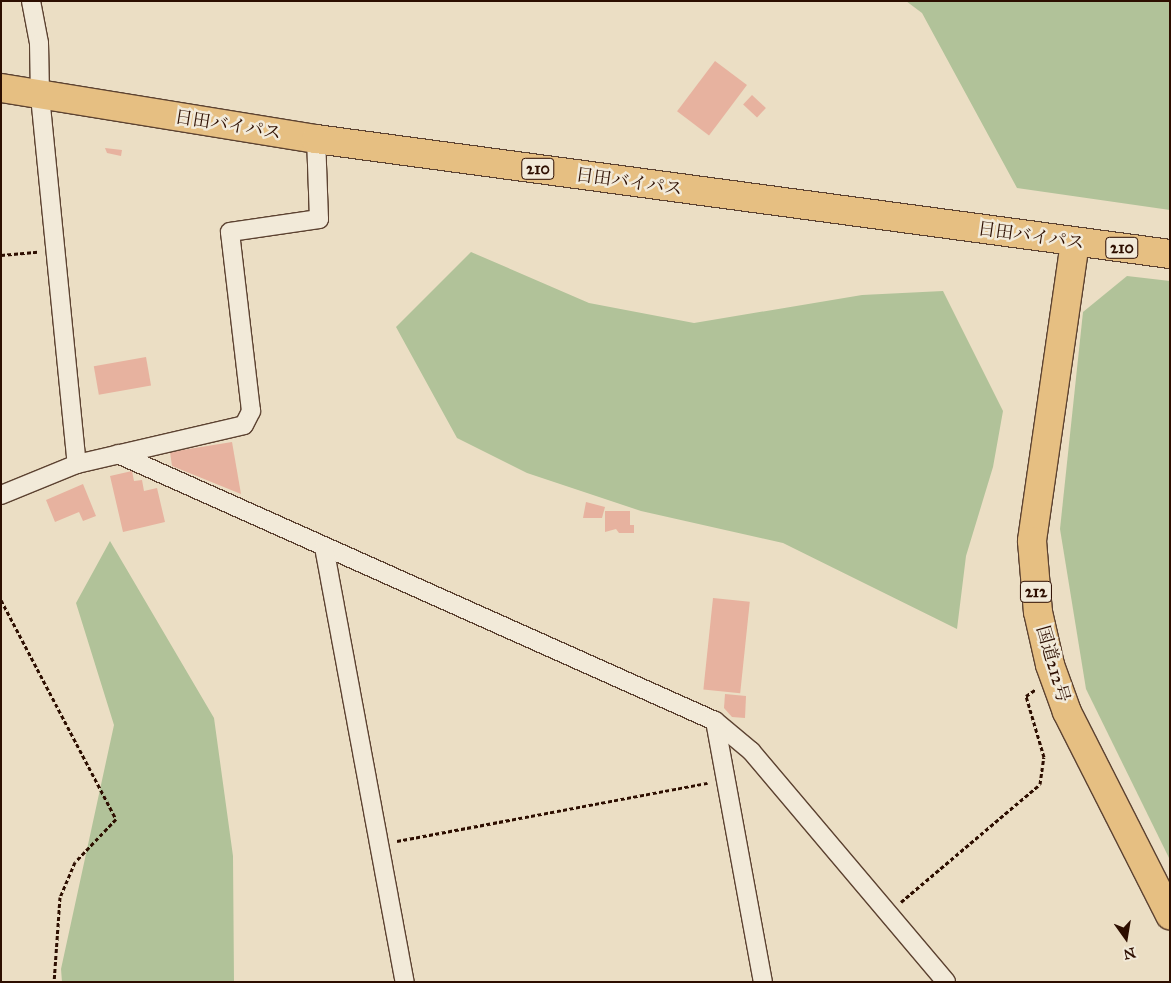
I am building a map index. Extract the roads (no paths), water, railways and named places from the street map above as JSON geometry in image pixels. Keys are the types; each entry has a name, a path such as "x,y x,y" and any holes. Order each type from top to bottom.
{"highway":[{"name":"日田バイパス","path":"1,88 40,96 316,139 1170,254"},
{"name":"国道212号","path":"1075,242 1032,542 1038,612 1050,665 1067,712 1170,915"}],"street":[{"path":"31,1 39,43 40,96 77,464"},
{"path":"1,495 77,464 244,426 251,411 230,232 319,220 316,139"},
{"path":"118,454 715,721 751,751 946,982"},
{"path":"324,547 405,982"},
{"path":"715,721 763,982"}]}
